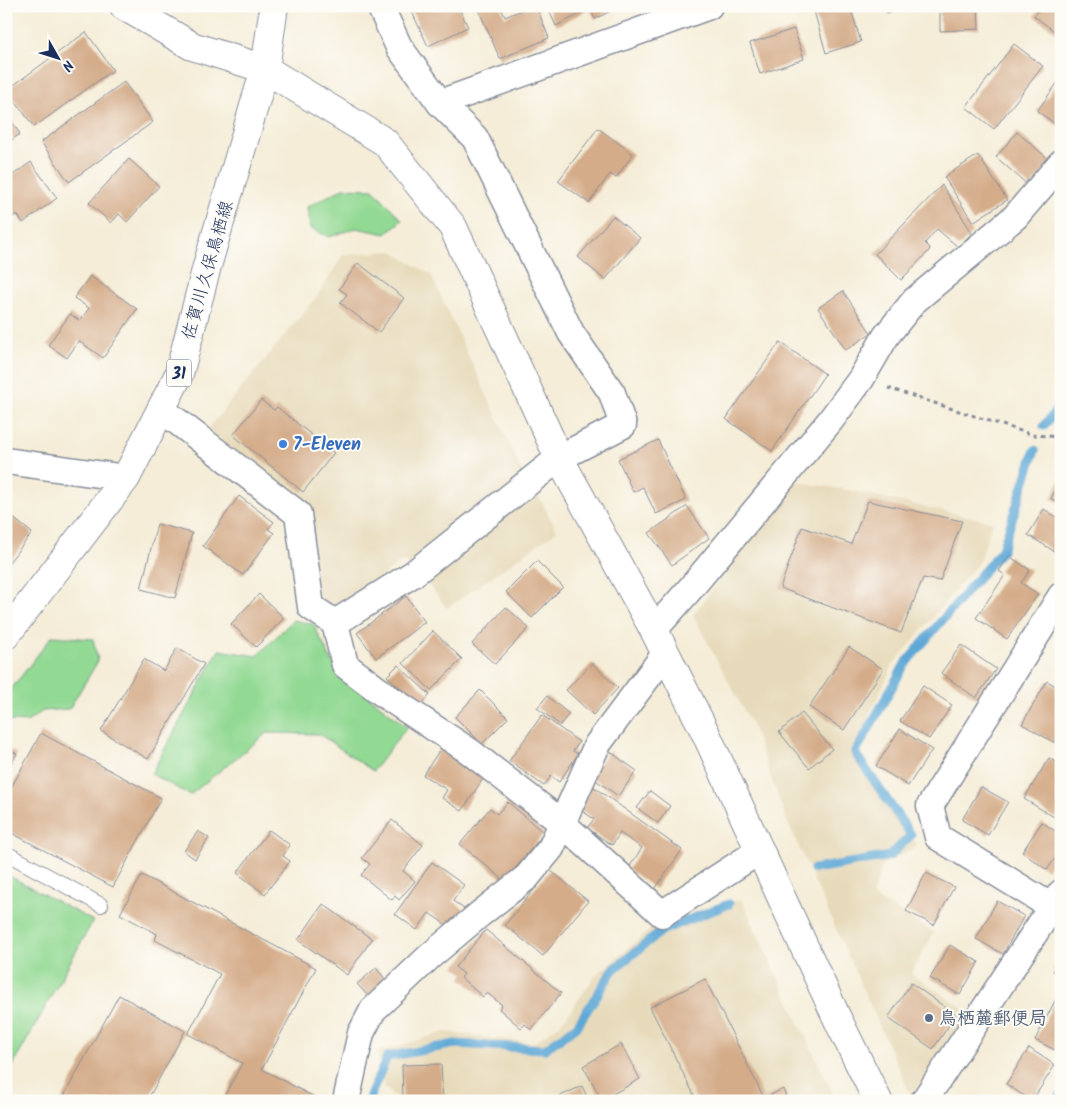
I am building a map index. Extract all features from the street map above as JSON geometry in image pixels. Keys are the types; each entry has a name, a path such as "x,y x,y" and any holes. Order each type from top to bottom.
{"street":[{"path":"124,6 192,46 265,69 385,142 453,227 559,458 659,642 706,734 759,851 878,1101"},
{"name":"佐賀川久保鳥栖線","path":"6,635 126,478 179,374 207,266 265,69 274,6"},
{"path":"335,624 413,574 559,458 623,425 612,393 571,334 475,138 440,103 399,47 380,6"},
{"path":"440,103 709,6"},
{"path":"346,1101 360,1033 373,1010 428,957 527,877 551,848 597,745 659,642 775,488 862,379 886,336 914,301 1015,217 1061,163"},
{"path":"161,410 298,514 311,607 335,624 346,665 386,696 469,751 561,822 662,914 759,851"},
{"path":"6,461 126,478"},
{"path":"924,1101 1056,900 938,837 930,806 1061,596"}],"lane":[{"path":"6,853 101,905"}],"path":[{"path":"862,379 1033,435 1061,437"}],"shaded area":[{"path":"392,251 431,275 521,469 538,495 557,531 447,608 426,581 403,560 340,610 318,600 310,516 208,429 318,295 343,255"},
{"path":"792,481 848,490 993,522 979,562 893,665 851,753 918,846 883,864 872,896 934,932 911,974 971,1013 912,1098 786,818 752,725 693,615"},
{"path":"741,899 836,1101 396,1101 396,1098 383,1085 378,1052 445,1032 533,1043 560,1025 597,974 654,927"}],"green space":[{"path":"344,188 373,189 402,220 386,234 356,228 329,237 310,228 307,207"},
{"path":"293,620 313,624 337,671 407,727 373,771 319,734 267,733 190,795 151,774 219,650 257,656"},
{"path":"52,636 93,639 98,661 69,709 43,711 27,722 9,721 6,696"},
{"path":"6,874 93,921 6,1078"}],"building":[{"path":"419,6 458,6 468,27 428,46 411,10"},
{"path":"477,6 500,6 505,17 531,6 536,6 549,38 500,59"},
{"path":"547,6 620,6 595,19 590,9 556,26"},
{"path":"829,6 850,6 861,42 826,53 814,11"},
{"path":"886,6 903,6 904,8 887,13"},
{"path":"940,6 978,6 979,29 940,31"},
{"path":"1042,6 1061,6 1061,36 1034,16"},
{"path":"794,29 804,59 760,74 750,43"},
{"path":"86,32 113,70 34,127 7,90"},
{"path":"1014,44 1043,66 994,129 966,107"},
{"path":"1061,78 1061,128 1037,111"},
{"path":"124,82 153,122 69,182 41,142"},
{"path":"8,116 20,134 6,144 6,117"},
{"path":"598,128 633,154 616,178 610,174 589,203 558,181"},
{"path":"1017,132 1052,162 1030,187 996,157"},
{"path":"978,155 1007,200 973,222 944,177"},
{"path":"129,159 159,186 127,222 119,214 111,223 89,203"},
{"path":"31,162 57,198 23,223 17,214 6,222 6,180"},
{"path":"942,185 971,231 971,234 958,247 937,229 925,243 930,248 929,251 901,280 875,254"},
{"path":"613,216 640,238 605,280 578,257"},
{"path":"358,263 404,298 379,332 340,303 347,294 339,289"},
{"path":"90,276 137,309 103,358 79,341 67,358 48,345 70,314 80,321 89,308 74,298"},
{"path":"843,291 871,333 846,350 818,308"},
{"path":"780,342 825,374 772,451 726,419"},
{"name":"7-Eleven","path":"261,400 274,410 277,407 334,453 303,492 233,435"},
{"path":"658,440 686,500 656,514 643,487 633,492 618,459"},
{"path":"1061,478 1061,503 1051,499"},
{"path":"239,496 274,522 268,529 274,533 243,575 203,546"},
{"path":"868,501 962,521 940,581 923,578 901,633 780,588 802,527 851,544"},
{"path":"687,506 709,538 672,565 649,533"},
{"path":"1044,509 1061,520 1060,555 1028,535"},
{"path":"6,512 32,533 6,566"},
{"path":"157,524 192,533 175,598 141,589"},
{"path":"1009,556 1030,570 1021,583 1038,594 1007,639 976,618 1005,575 999,571"},
{"path":"537,561 563,587 532,618 506,592"},
{"path":"259,594 284,618 256,647 231,624"},
{"path":"406,596 425,622 376,658 357,633"},
{"path":"506,607 529,628 495,664 472,644"},
{"path":"433,631 462,659 431,690 403,663"},
{"path":"961,645 996,669 976,698 941,673"},
{"path":"849,647 883,669 844,730 809,707"},
{"path":"177,648 204,664 148,759 101,731 144,659 164,671"},
{"path":"592,663 618,688 593,715 566,690"},
{"path":"398,665 430,695 420,706 387,676"},
{"path":"1047,681 1061,689 1061,732 1055,743 1022,724"},
{"path":"923,686 952,705 929,739 900,721"},
{"path":"480,690 508,718 482,744 455,717"},
{"path":"547,696 569,714 560,725 537,708"},
{"path":"802,713 832,749 809,768 779,732"},
{"path":"542,715 579,742 573,751 578,754 559,782 551,776 544,786 509,761"},
{"path":"900,729 932,750 908,786 876,766"},
{"path":"41,733 161,798 113,887 6,830 6,797"},
{"path":"443,745 486,774 462,811 442,798 447,790 423,775"},
{"path":"6,748 17,754 6,772"},
{"path":"609,751 637,771 618,796 590,776"},
{"path":"1049,758 1061,765 1061,817 1059,820 1024,799"},
{"path":"591,785 682,850 655,889 628,869 642,848 620,833 612,845 587,828 594,819 576,807"},
{"path":"981,787 1008,802 988,835 962,820"},
{"path":"650,791 670,806 658,823 637,808"},
{"path":"508,802 544,833 505,881 460,844 490,808 497,814"},
{"path":"392,820 423,845 403,871 415,881 399,900 395,896 392,900 361,875 370,864 362,858"},
{"path":"1042,822 1061,835 1061,850 1047,870 1022,852"},
{"path":"269,830 290,845 283,856 290,861 265,894 237,873"},
{"path":"198,831 209,838 195,859 184,851"},
{"path":"432,862 464,885 453,901 464,909 451,928 429,913 417,930 395,914"},
{"path":"550,870 588,901 543,956 505,925"},
{"path":"926,873 954,887 934,925 906,911"},
{"path":"142,875 316,968 262,1069 314,1097 312,1101 222,1101 242,1063 188,1034 220,974 155,940 157,934 120,914"},
{"path":"997,901 1024,916 1003,954 976,939"},
{"path":"323,904 372,939 347,975 298,940"},
{"path":"486,930 561,993 531,1030 525,1024 521,1028 499,1009 502,1005 487,993 483,997 461,978 464,974 455,967"},
{"path":"950,945 979,962 960,995 930,978"},
{"path":"1061,958 1061,976 1053,971"},
{"path":"376,968 387,981 369,997 357,984"},
{"path":"705,979 764,1098 783,1089 788,1101 697,1101 650,1007"},
{"path":"911,983 956,1015 933,1049 888,1018"},
{"path":"1061,989 1061,1053 1035,1040"},
{"path":"119,995 185,1031 147,1101 61,1101"},
{"path":"621,1044 640,1079 602,1100 583,1066"},
{"path":"1029,1048 1055,1065 1032,1101 1006,1084"},
{"path":"441,1064 443,1101 403,1101 402,1065"},
{"path":"582,1086 589,1101 549,1101"}],"waterway":[{"path":"1044,426 1061,404"},
{"path":"814,869 890,856 911,835 855,753 905,664 1002,550 1035,450"},
{"path":"368,1101 387,1057 455,1044 545,1049 577,1026 613,970 663,930 729,904"},
{"path":"1057,1101 1061,1095"}],"place":[{"name":"7-Eleven","path":"283,444"},
{"name":"鳥栖麓郵便局","path":"929,1018"}]}
